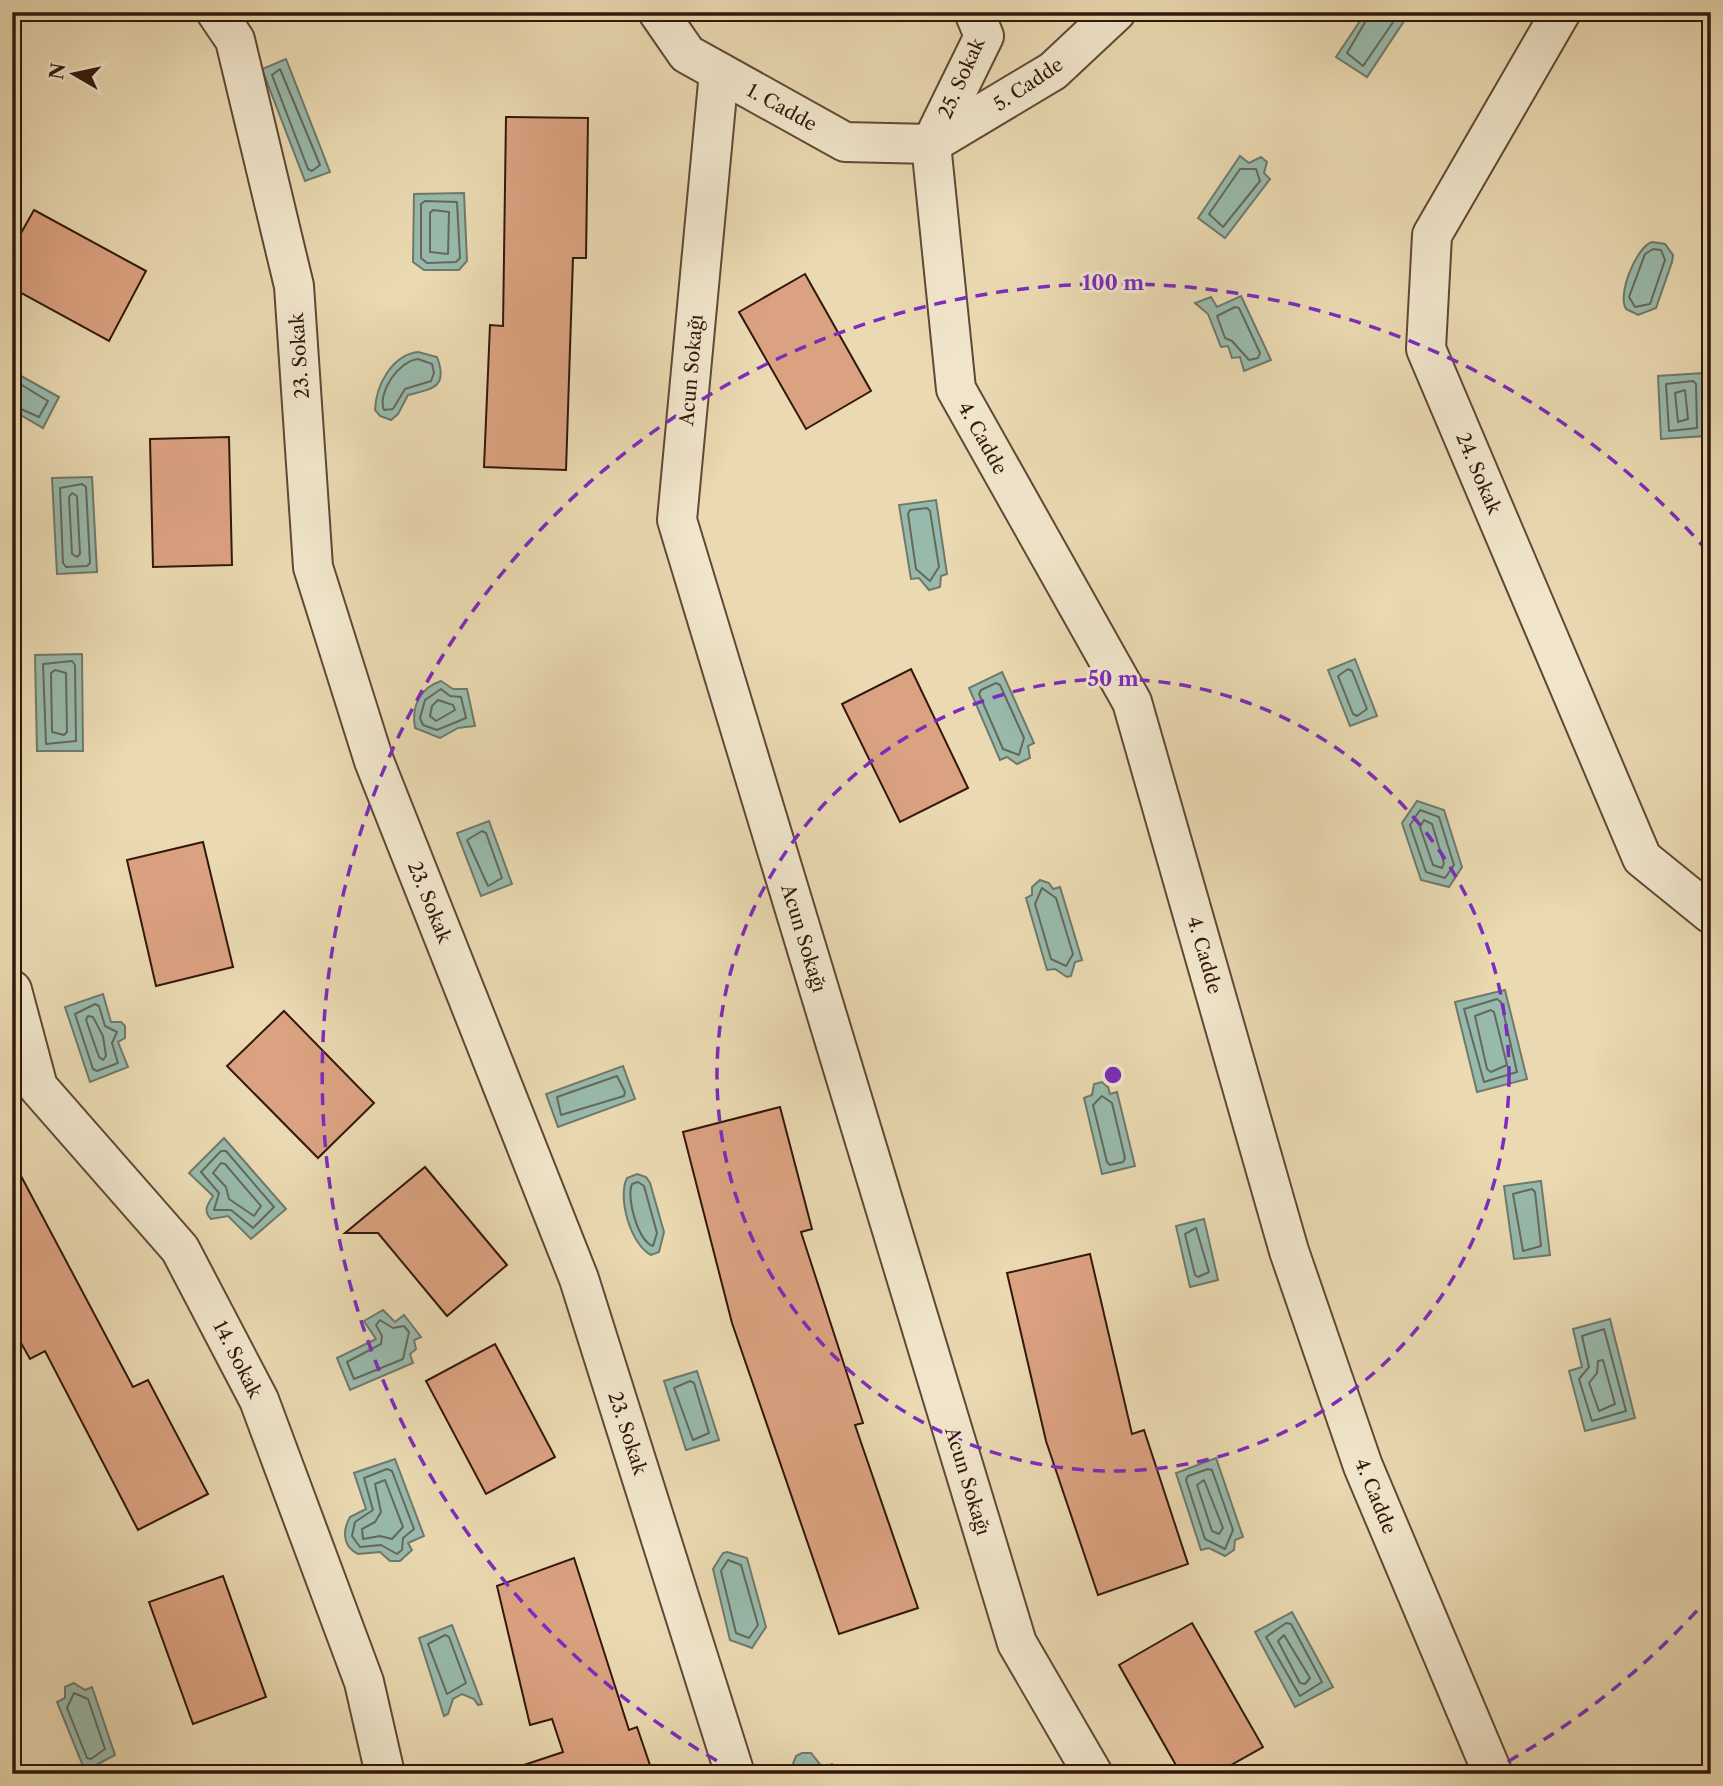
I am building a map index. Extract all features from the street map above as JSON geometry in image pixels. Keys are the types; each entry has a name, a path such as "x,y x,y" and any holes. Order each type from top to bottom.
{"street":[{"name":"23. Sokak","path":"216,12 235,40 294,286 313,567 374,761 579,1279 735,1774"},
{"name":"1. Cadde","path":"658,12 687,54 845,142 932,144"},
{"name":"25. Sokak","path":"932,144 984,36 974,12"},
{"name":"5. Cadde","path":"932,144 1052,71 1116,12"},
{"name":"24. Sokak","path":"1562,12 1433,235 1426,349 1642,858 1711,914"},
{"name":"Acun Sokağı","path":"719,72 677,520 1017,1643 1093,1774"},
{"name":"4. Cadde","path":"932,144 956,389 1132,702 1289,1251 1363,1466 1493,1774"},
{"name":"14. Sokak","path":"12,990 38,1087 180,1248 259,1400 364,1682 385,1774"}],"water":[{"path":"1366,12 1403,12 1408,15 1367,77 1336,57"},
{"path":"286,59 330,172 305,181 262,69"},
{"path":"1240,156 1249,163 1261,157 1267,162 1264,173 1270,179 1225,238 1198,218"},
{"path":"464,193 467,261 459,270 424,270 413,262 414,194"},
{"path":"1652,242 1665,244 1673,255 1672,262 1656,308 1638,315 1626,309 1624,293 1634,262"},
{"path":"1241,296 1271,360 1244,371 1240,357 1232,358 1228,346 1221,347 1208,314 1195,303 1211,297 1217,307"},
{"path":"418,352 437,357 441,375 439,381 430,389 408,395 398,414 391,420 380,416 375,410 382,381 400,359"},
{"path":"12,371 59,397 43,428 12,410"},
{"path":"1703,373 1705,436 1661,439 1658,376"},
{"path":"92,477 97,572 57,574 52,478"},
{"path":"936,500 947,574 941,576 940,587 929,590 919,578 911,579 899,505"},
{"path":"82,654 83,751 37,751 35,655"},
{"path":"1355,659 1377,716 1350,726 1328,670"},
{"path":"1002,672 1034,743 1028,746 1030,758 1017,764 1007,757 1000,760 969,688"},
{"path":"441,681 453,689 467,689 475,726 458,728 440,738 415,728 414,712 422,693"},
{"path":"1417,801 1444,810 1462,867 1449,887 1421,880 1402,823"},
{"path":"489,821 512,884 481,896 457,833"},
{"path":"1040,880 1049,883 1053,889 1060,887 1082,960 1075,962 1071,976 1067,977 1055,969 1047,970 1026,898 1032,895 1032,887"},
{"path":"1505,990 1527,1079 1477,1092 1455,1002"},
{"path":"103,994 111,1022 121,1022 125,1026 125,1038 118,1042 128,1067 90,1082 65,1007"},
{"path":"623,1066 635,1099 558,1127 546,1094"},
{"path":"1102,1082 1108,1087 1110,1094 1117,1092 1135,1166 1102,1174 1084,1098 1092,1095 1094,1084"},
{"path":"224,1138 286,1209 251,1239 228,1216 211,1219 207,1208 213,1196 189,1173"},
{"path":"637,1174 646,1177 650,1183 664,1232 659,1252 651,1255 637,1242 625,1209 624,1187 627,1178"},
{"path":"1541,1181 1550,1255 1514,1259 1504,1186"},
{"path":"1204,1219 1218,1280 1190,1287 1176,1226"},
{"path":"383,1310 395,1322 404,1315 421,1337 414,1340 416,1349 410,1354 413,1363 350,1390 337,1358 376,1339 364,1321"},
{"path":"1610,1319 1635,1418 1585,1431 1569,1371 1582,1367 1573,1329"},
{"path":"697,1371 719,1440 686,1450 664,1381"},
{"path":"1216,1458 1243,1537 1235,1540 1234,1550 1225,1556 1209,1548 1201,1550 1176,1473"},
{"path":"395,1459 424,1536 408,1543 412,1550 400,1561 390,1561 380,1552 358,1554 353,1551 347,1543 345,1533 350,1517 366,1509 354,1473"},
{"path":"723,1553 747,1558 766,1627 752,1648 730,1640 713,1569"},
{"path":"1292,1612 1333,1687 1295,1707 1255,1632"},
{"path":"452,1625 482,1704 478,1705 474,1699 462,1694 453,1699 448,1714 444,1716 419,1638"},
{"path":"74,1683 85,1690 92,1687 115,1755 85,1771 57,1702 65,1698 65,1687"},
{"path":"811,1753 823,1768 832,1764 836,1774 789,1774 796,1756"}],"building":[{"path":"506,117 588,118 586,258 573,258 566,470 484,467 490,325 503,326"},
{"path":"34,210 146,271 109,341 12,288 12,249"},
{"path":"805,274 871,391 806,429 739,312"},
{"path":"229,437 232,565 153,567 150,439"},
{"path":"911,669 968,788 900,822 842,704"},
{"path":"203,842 233,967 156,986 127,860"},
{"path":"284,1011 374,1103 318,1158 227,1066"},
{"path":"780,1107 812,1229 801,1232 863,1423 855,1425 918,1608 839,1634 732,1323 683,1132"},
{"path":"12,1159 133,1387 148,1380 208,1494 138,1530 45,1351 30,1359 12,1327"},
{"path":"425,1167 507,1265 447,1316 378,1233 345,1233"},
{"path":"1090,1254 1132,1434 1144,1430 1188,1564 1098,1595 1046,1441 1007,1273"},
{"path":"495,1344 555,1457 486,1494 426,1381"},
{"path":"574,1558 629,1730 637,1727 653,1774 522,1774 521,1766 563,1752 552,1719 530,1725 497,1586"},
{"path":"223,1576 266,1697 193,1724 149,1602"},
{"path":"1192,1623 1263,1747 1215,1774 1181,1774 1119,1665"}]}
